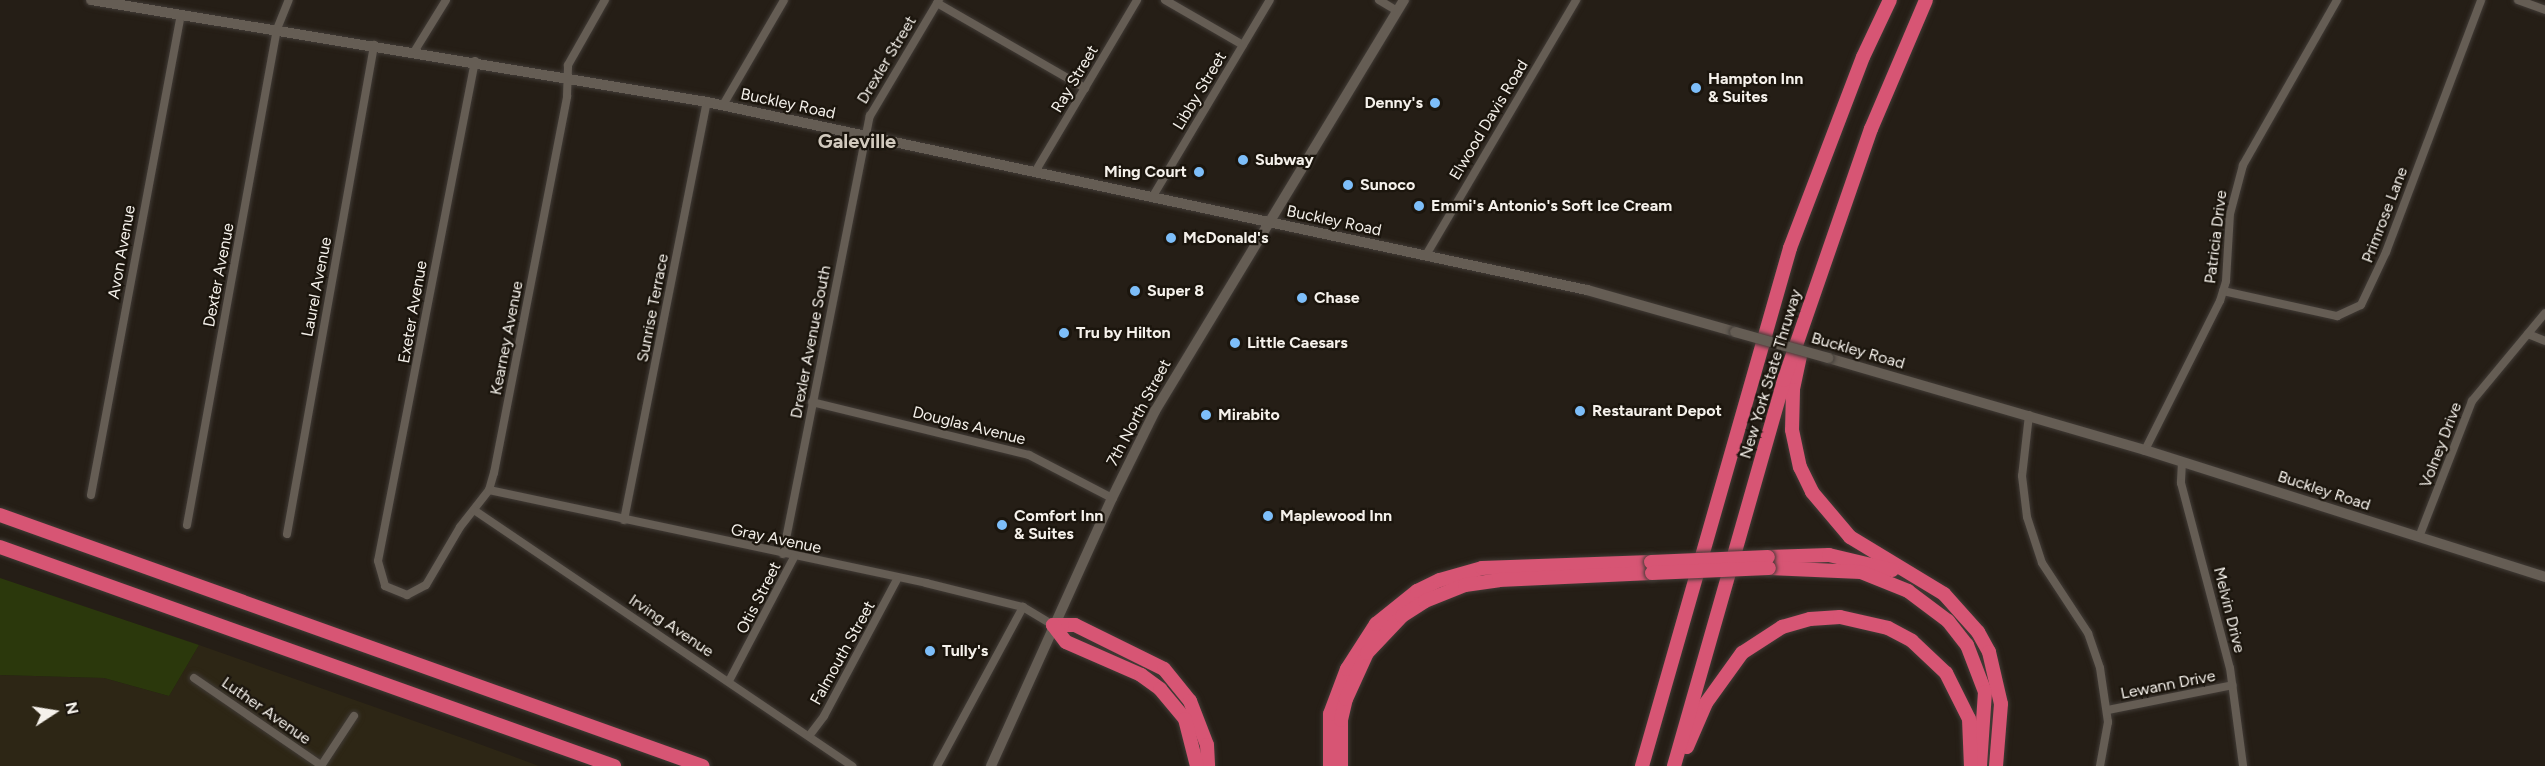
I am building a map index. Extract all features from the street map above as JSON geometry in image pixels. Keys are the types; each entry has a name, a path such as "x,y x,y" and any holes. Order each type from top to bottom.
{"highway":[{"name":"New York State Thruway","path":"1642,766 1790,248 1863,57 1890,0"},
{"name":"New York State Thruway","path":"1674,766 1784,380 1871,129 1926,0"},
{"path":"1816,284 1793,390 1792,430 1800,467 1812,492 1850,537 1925,582 1962,611 1989,652 2001,704 1996,766"},
{"path":"0,515 702,766"},
{"path":"0,547 614,766"},
{"path":"1341,766 1341,720 1346,699 1367,653 1402,616 1425,600 1465,585 1499,580 1652,568 1849,558 1925,582"},
{"path":"1768,562 1862,572 1908,591 1948,621 1967,645 1985,692 1980,766"},
{"path":"1330,766 1330,714 1347,669 1376,624 1417,591 1440,580 1482,568 1652,568"},
{"path":"1679,766 1706,703 1727,669 1742,653 1782,627 1810,619 1840,617 1888,628 1921,648 1946,673 1969,719 1971,766"},
{"path":"1053,625 1066,642 1141,675 1160,689 1185,719 1197,766"},
{"path":"1053,625 1075,625 1164,669 1190,701 1205,739 1209,766"},
{"path":"1635,766 1653,725"}],"street":[{"name":"Buckley Road","path":"91,0 130,3 181,14 568,76 723,105 1587,290 2145,450 2545,577"},
{"name":"Dexter Avenue","path":"187,525 277,29 289,0"},
{"path":"414,51 446,0"},
{"name":"Kearney Avenue","path":"425,588 489,490 544,220 572,53 604,0"},
{"path":"723,105 784,0"},
{"name":"Ray Street","path":"1035,172 1137,0"},
{"path":"1165,0 1243,45"},
{"name":"Libby Street","path":"1153,196 1270,0"},
{"path":"1379,0 1397,11"},
{"name":"7th North Street","path":"991,766 1112,498 1172,379 1404,0"},
{"name":"Elwood Davis Road","path":"1426,255 1576,0"},
{"name":"Patricia Drive","path":"2145,450 2223,291 2230,214 2243,165 2337,0"},
{"name":"Primrose Lane","path":"2223,291 2337,316 2361,305 2386,252 2481,0"},
{"path":"2518,0 2545,10"},
{"path":"938,1 1085,88"},
{"name":"Drexler Street","path":"865,135 870,116 938,1"},
{"name":"Avon Avenue","path":"91,495 181,14"},
{"name":"Laurel Avenue","path":"287,534 374,45"},
{"name":"Exeter Avenue","path":"425,588 407,595 396,593 385,586 378,568 475,61"},
{"name":"Sunrise Terrace","path":"624,520 707,102"},
{"name":"Drexler Avenue South","path":"783,554 865,135"},
{"name":"Volney Drive","path":"2419,537 2472,400 2545,313"},
{"path":"2528,334 2545,341"},
{"name":"Douglas Avenue","path":"812,402 1001,446 1029,455 1112,498"},
{"path":"2028,415 2022,476 2033,538 2042,563 2088,633 2100,668 2108,710 2100,766"},
{"name":"Melvin Drive","path":"2182,462 2181,483 2233,685 2243,766"},
{"name":"Gray Avenue","path":"489,490 1023,607 1053,625"},
{"name":"Irving Avenue","path":"474,510 852,766"},
{"name":"Otis Street","path":"729,681 794,557"},
{"name":"Falmouth Street","path":"809,736 836,695 897,579"},
{"path":"937,766 1023,607"},
{"name":"Luther Avenue","path":"194,678 322,766"},
{"name":"Lewann Drive","path":"2108,710 2233,685"},
{"path":"322,766 354,716"}],"shaded area":[{"path":"199,645 539,766 0,766 0,675 104,678 169,696"}],"green space":[{"path":"0,578 199,645 169,696 104,678 0,675"}],"place":[{"name":"Hampton Inn & Suites","path":"1696,88"},
{"name":"Denny's","path":"1435,103"},
{"name":"Subway","path":"1243,160"},
{"name":"Ming Court","path":"1199,172"},
{"name":"Sunoco","path":"1348,185"},
{"name":"Emmi's Antonio's Soft Ice Cream","path":"1419,206"},
{"name":"McDonald's","path":"1171,238"},
{"name":"Super 8","path":"1135,291"},
{"name":"Chase","path":"1302,298"},
{"name":"Tru by Hilton","path":"1064,333"},
{"name":"Little Caesars","path":"1235,343"},
{"name":"Restaurant Depot","path":"1580,411"},
{"name":"Mirabito","path":"1206,415"},
{"name":"Maplewood Inn","path":"1268,516"},
{"name":"Comfort Inn & Suites","path":"1002,525"},
{"name":"Tully's","path":"930,651"}],"district":[{"name":"Galeville","path":"857,141"}]}
